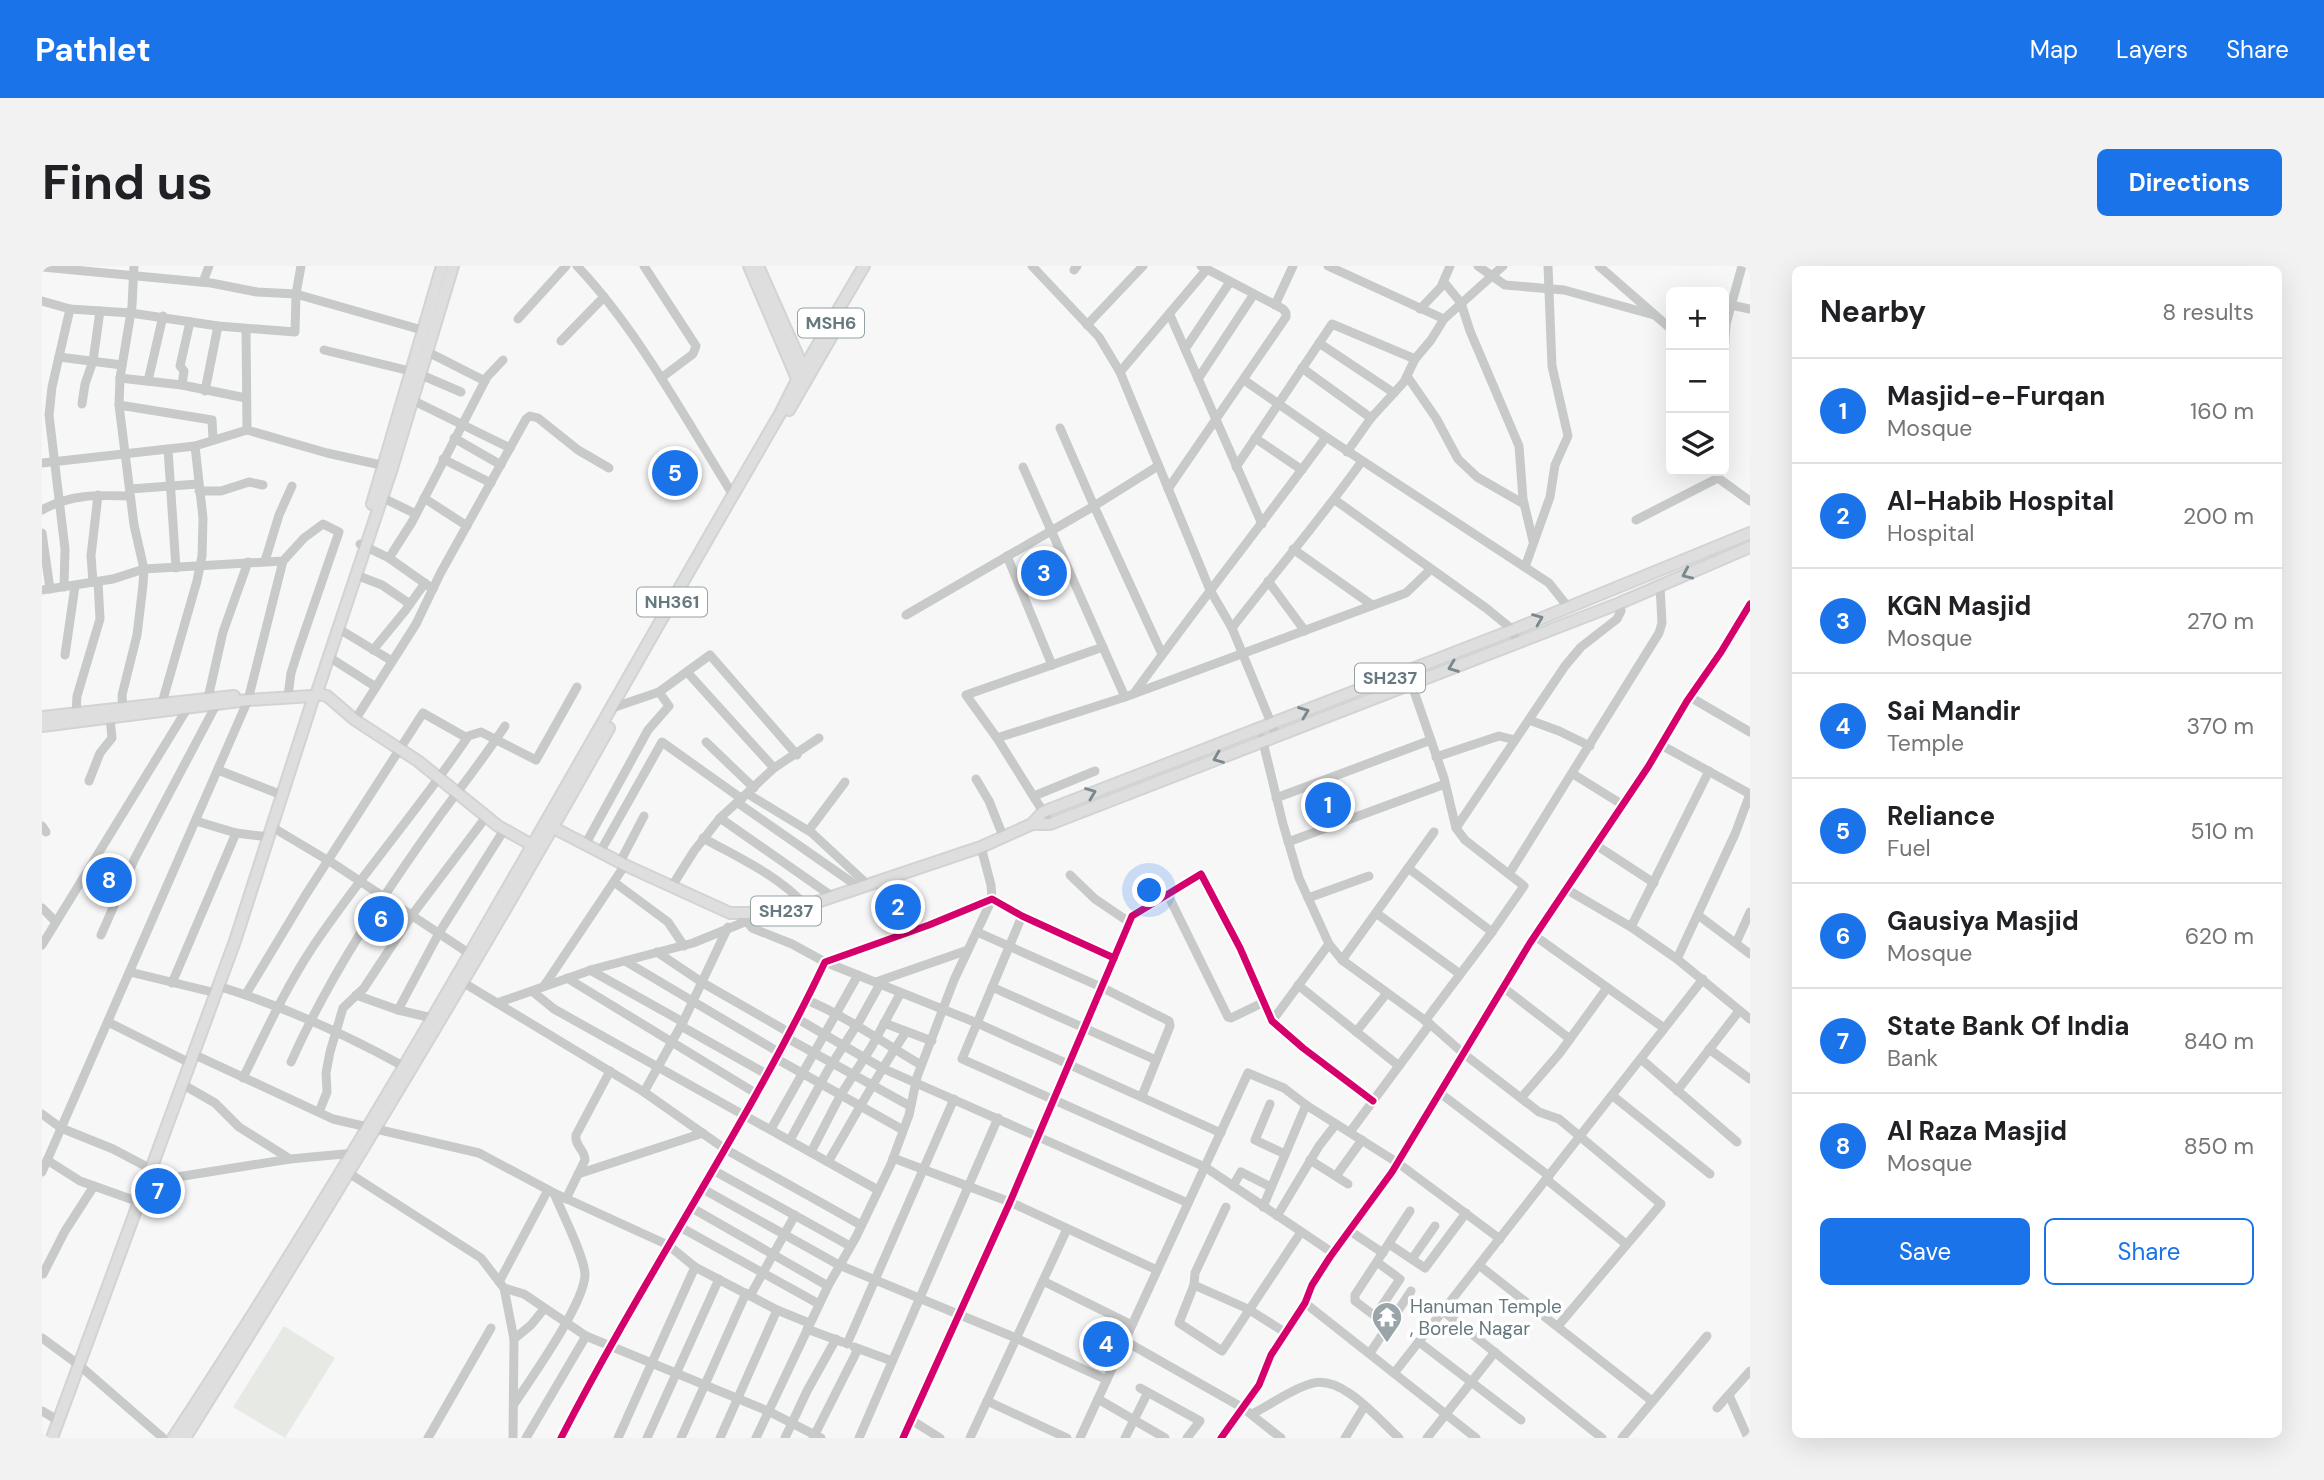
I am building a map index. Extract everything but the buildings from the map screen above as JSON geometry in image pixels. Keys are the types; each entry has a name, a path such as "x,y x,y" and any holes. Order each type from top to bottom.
{"main road":[{"path":"52,1438 217,989 270,832 387,467 427,332 442,266"},
{"path":"427,332 453,266"},
{"path":"750,266 803,378"},
{"path":"758,266 803,378"},
{"name":"MSH6","path":"803,378 864,266"},
{"path":"617,706 803,378 872,266"},
{"name":"NH361","path":"549,825 733,495 803,378"},
{"name":"SH237","path":"1273,730 1407,671 1750,533"},
{"path":"314,693 339,629 363,545"},
{"name":"SH237","path":"1032,824 1043,811 1411,683 1620,603 1750,547"},
{"path":"42,717 123,712 288,694 314,693 327,696 355,720 400,749 486,817 532,845"},
{"path":"160,708 187,709 212,702"},
{"path":"42,726 110,718 123,712"},
{"name":"SH237","path":"549,825 622,864 743,917 793,910 981,847 1032,824 1050,824 1260,735"},
{"path":"371,1129 403,1066 459,980 470,954 532,845 549,825"},
{"path":"185,1438 371,1129 549,825"},
{"path":"173,1438 346,1171"}],"street":[{"path":"203,282 209,266"},
{"path":"42,301 70,309 163,316 218,326 295,332 296,294 301,266"},
{"path":"518,319 566,266"},
{"path":"577,266 604,297 661,378 733,495"},
{"path":"644,266 696,346 693,354 661,378"},
{"path":"1032,266 1104,345 1120,372 1210,590 1232,628 1273,730"},
{"path":"1087,325 1143,266"},
{"path":"1275,305 1293,266"},
{"path":"1328,266 1444,319"},
{"path":"1420,309 1444,282 1450,266"},
{"path":"1478,266 1510,286 1548,287 1654,315"},
{"path":"1347,452 1371,418 1407,376 1415,359 1432,340 1444,319 1503,266"},
{"path":"1525,567 1550,498 1555,465 1568,436 1552,366 1548,266"},
{"path":"1599,266 1666,325"},
{"path":"1725,350 1731,305 1742,266"},
{"path":"42,267 134,271 257,292 296,294 427,332"},
{"path":"1120,372 1170,315 1204,268 1285,311 1286,317 1168,489"},
{"path":"123,712 122,695 137,635 144,569 124,454 119,405 134,271"},
{"path":"1185,349 1230,282"},
{"path":"1444,282 1461,303 1470,331 1519,446 1524,505 1533,541"},
{"path":"1198,379 1254,294"},
{"path":"561,341 604,297"},
{"path":"1731,305 1750,309"},
{"path":"64,587 65,549 47,398 70,309"},
{"path":"82,404 93,361 100,311"},
{"path":"1170,315 1262,524"},
{"path":"148,381 163,316"},
{"path":"182,385 184,371 180,366 190,322"},
{"path":"1236,467 1331,325 1335,324 1415,359"},
{"path":"205,391 218,326"},
{"path":"246,329 247,430"},
{"path":"1319,342 1394,393"},
{"path":"422,349 485,381"},
{"path":"324,350 415,373 461,393"},
{"path":"59,357 122,365"},
{"path":"389,558 416,514 485,381 503,360"},
{"path":"1302,369 1371,418"},
{"path":"1407,376 1436,418 1458,459 1477,477 1524,505"},
{"path":"120,378 182,385 246,398"},
{"path":"1244,380 1347,452 1555,588 1568,607"},
{"path":"408,397 510,448"},
{"path":"119,405 212,420 213,439"},
{"path":"373,650 429,586 467,526 526,419 534,416 578,450 609,468"},
{"path":"1060,428 1162,654"},
{"path":"42,463 195,446 247,430 387,467"},
{"path":"1130,695 1326,437"},
{"path":"454,438 501,465"},
{"path":"1255,438 1302,470"},
{"path":"160,708 201,566 203,518 195,446"},
{"path":"168,449 176,568"},
{"path":"443,459 491,483"},
{"path":"1232,628 1335,500 1362,461"},
{"path":"905,615 1158,466"},
{"path":"1023,467 1103,647 1130,695"},
{"path":"1636,520 1715,476"},
{"path":"1718,476 1750,501"},
{"path":"42,510 60,500 99,495 170,487 220,491 249,482 263,485"},
{"path":"265,561 279,515 292,486"},
{"path":"76,713 77,696 100,619 91,556 99,495"},
{"path":"378,496 416,514"},
{"path":"424,498 467,526"},
{"path":"1335,500 1513,630 1517,643"},
{"path":"42,1172 249,697 283,561 304,538 323,524 339,532 299,649 288,694"},
{"path":"42,533 46,590 95,582 144,569 283,561"},
{"path":"363,545 389,558 429,586"},
{"path":"1293,549 1372,606"},
{"path":"1007,556 1052,665"},
{"path":"101,935 135,858 212,702 223,632 248,562"},
{"path":"997,738 1243,655 1406,593 1430,570"},
{"path":"356,575 382,585 411,604"},
{"path":"1268,581 1305,631"},
{"path":"65,655 75,586"},
{"path":"355,720 416,624 429,586"},
{"path":"1509,874 1659,633 1662,623 1660,586"},
{"path":"1456,828 1574,655 1617,619 1620,603"},
{"path":"1221,1438 1259,1385 1271,1355 1306,1303 1312,1285 1398,1163 1535,936 1623,805 1750,604"},
{"path":"339,629 391,661"},
{"path":"1050,824 997,738 966,695 1103,647"},
{"path":"617,706 659,692 710,655 797,755"},
{"path":"328,657 376,687"},
{"path":"1350,1132 1524,886 1465,840 1456,828 1445,784 1407,671"},
{"path":"687,672 775,768"},
{"path":"246,994 265,959 424,713 465,737 481,732 536,760 577,687"},
{"path":"585,845 648,730 669,706 659,692"},
{"path":"1690,697 1750,732"},
{"path":"42,945 187,709"},
{"path":"89,781 100,752 112,738 110,718"},
{"path":"1529,720 1559,730 1590,746"},
{"path":"290,1062 330,981 505,726"},
{"path":"1260,735 1299,878 1329,944 1342,960 1539,1112 1559,1119 1661,1204 1558,1326"},
{"path":"1436,757 1499,736 1515,740"},
{"path":"243,1078 277,1008 315,943 439,779 467,738 465,737"},
{"path":"672,886 720,818 775,768 819,738"},
{"path":"1276,798 1431,740"},
{"path":"600,852 662,742 745,796 864,886"},
{"path":"706,742 745,796 809,830 864,886"},
{"path":"1661,745 1750,794 1735,834 1677,959"},
{"path":"218,770 282,795"},
{"path":"1034,796 1095,771"},
{"path":"1631,927 1709,771"},
{"path":"1573,774 1623,805"},
{"path":"976,779 989,801 1003,836"},
{"path":"809,830 845,782"},
{"path":"1288,842 1445,784"},
{"path":"544,986 614,882 644,816"},
{"path":"319,1112 327,1092 326,1073 343,1008 364,989 412,915 486,817"},
{"path":"720,818 833,897"},
{"path":"196,821 236,833 270,832 328,861 470,954"},
{"path":"398,1010 439,933 504,830"},
{"path":"1342,960 1434,832"},
{"path":"172,983 236,833"},
{"path":"704,838 767,873 792,890 806,906"},
{"path":"1596,845 1654,883"},
{"path":"756,1438 808,1326 893,1157 921,1065 992,899 981,847"},
{"path":"1408,869 1492,932"},
{"path":"904,1438 1010,1202 1132,916 1201,874 1240,948 1272,1021 1373,1101"},
{"path":"1070,875 1095,899 1129,922"},
{"path":"1308,898 1369,876"},
{"path":"614,882 668,922 684,946"},
{"path":"1566,889 1631,927 1677,959 1750,1019"},
{"path":"1168,895 1228,1017 1264,1002"},
{"path":"992,899 1021,916 1114,958"},
{"path":"561,1438 610,1345 768,1075 825,962 992,899"},
{"path":"42,908 59,918"},
{"path":"1735,943 1750,912"},
{"path":"1376,913 1460,974"},
{"path":"1698,915 1750,954"},
{"path":"1021,916 962,1059 1205,1167 1333,1253"},
{"path":"497,1003 590,970 684,946 728,927 743,917 760,933 792,944 825,962 900,994 977,1023 1221,1133"},
{"path":"644,1091 693,1003 728,927"},
{"path":"977,932 1101,987 1169,1021 1170,1026 1142,1097"},
{"path":"1535,936 1664,1028"},
{"path":"1272,1021 1329,944"},
{"path":"790,1140 832,1063 856,1027 878,983 968,950"},
{"path":"657,952 852,1076 910,1106"},
{"path":"625,961 839,1096 903,1130"},
{"path":"590,970 768,1075"},
{"path":"130,972 172,983 246,994 335,1031 403,1066"},
{"path":"771,1129 859,975"},
{"path":"567,978 757,1094"},
{"path":"1395,1372 1703,979"},
{"path":"459,980 644,1091 725,1149 861,1225"},
{"path":"1298,985 1399,1066"},
{"path":"992,988 1156,1060"},
{"path":"1504,988 1570,1039"},
{"path":"1521,1098 1570,1039 1607,988"},
{"path":"532,991 554,1009 878,1190"},
{"path":"1356,1032 1387,993"},
{"path":"811,1152 839,1096 865,1057 900,994"},
{"path":"356,995 398,1010 432,1018"},
{"path":"807,1000 838,1013 856,1027 921,1065"},
{"path":"1677,1091 1739,1011"},
{"path":"798,1019 882,1068 1188,1203"},
{"path":"108,1022 333,1119 471,1150 566,1199 668,1245 695,1267 808,1326 892,1361"},
{"path":"884,1023 932,1041"},
{"path":"828,1162 906,1032"},
{"path":"1709,1049 1750,1079"},
{"path":"1641,1059 1737,1142"},
{"path":"566,1199 585,1157 575,1141 576,1135 610,1071"},
{"path":"1080,1438 1248,1073 1284,1088 1306,1105 1398,1163 1500,1239"},
{"path":"182,1084 215,1102 239,1127 290,1158"},
{"path":"1440,1093 1548,1177 1626,1244"},
{"path":"1613,1096 1710,1174"},
{"path":"847,1344 954,1099"},
{"path":"1270,1104 1255,1140 1285,1154"},
{"path":"1263,1206 1306,1105"},
{"path":"42,1114 61,1128 113,1149 151,1169"},
{"path":"859,1438 998,1118"},
{"path":"1277,1216 1310,1160 1336,1124"},
{"path":"579,1174 703,1133"},
{"path":"1336,1176 1362,1140"},
{"path":"146,1182 290,1158 356,1154"},
{"path":"893,1157 1010,1202 1157,1270"},
{"path":"47,1160 74,1178 139,1202"},
{"path":"1310,1160 1348,1184"},
{"path":"713,1170 850,1246"},
{"path":"346,1171 481,1258 502,1285 514,1339 513,1438"},
{"path":"1233,1186 1241,1172 1271,1187"},
{"path":"43,1275 65,1231 94,1186"},
{"path":"703,1188 839,1265 1016,1338 1107,1380"},
{"path":"502,1285 551,1191"},
{"path":"513,1405 566,1323 582,1287 584,1270 551,1191"},
{"path":"1226,1207 1195,1273 1194,1285 1178,1323 1222,1351 1301,1232"},
{"path":"692,1208 828,1286"},
{"path":"1377,1262 1400,1279 1375,1316 1355,1301 1355,1295 1410,1211"},
{"path":"1350,1231 1412,1259 1425,1268 1466,1213"},
{"path":"681,1438 748,1295 774,1255 795,1215"},
{"path":"1412,1259 1435,1226"},
{"path":"680,1227 819,1304"},
{"path":"970,1438 1067,1228"},
{"path":"1480,1266 1652,1401"},
{"path":"618,1438 695,1267"},
{"path":"647,1438 719,1279"},
{"path":"1043,1281 1132,1325"},
{"path":"502,1285 524,1294 586,1336 768,1411 816,1437 858,1349"},
{"path":"1194,1285 1248,1309 1286,1332"},
{"path":"1370,1353 1411,1291"},
{"path":"1306,1303 1475,1438"},
{"path":"514,1339 531,1325 544,1309"},
{"path":"720,1438 777,1310"},
{"path":"1443,1311 1590,1434 1602,1438"},
{"path":"428,1438 491,1328"},
{"path":"527,1438 586,1336"},
{"path":"1622,1438 1707,1336"},
{"path":"42,1338 79,1365 163,1438"},
{"path":"785,1438 836,1339"},
{"path":"1125,1341 1243,1408 1281,1438"},
{"path":"1419,1342 1521,1420"},
{"path":"1427,1438 1495,1352"},
{"path":"1717,1408 1750,1371"},
{"path":"1252,1414 1310,1384 1321,1382 1344,1389 1399,1438"},
{"path":"1125,1438 1144,1391 1200,1421 1187,1438"},
{"path":"1729,1395 1748,1438"},
{"path":"1098,1399 1165,1438"},
{"path":"987,1401 1068,1438"},
{"path":"1345,1438 1364,1406"},
{"path":"42,1411 59,1421"},
{"path":"913,1421 940,1438"}],"shaded area":[{"path":"284,1326 335,1358 285,1438 233,1407"}],"cycle path":[{"path":"1221,1438 1259,1385 1271,1355 1305,1303 1312,1285 1392,1172 1530,943 1648,767 1750,604"},
{"path":"903,1438 1010,1202 1132,916 1201,874 1240,948 1272,1021 1373,1101"},
{"path":"561,1438 626,1318 763,1083 825,962 992,899 1022,916 1114,958"}],"place":[{"name":"Reliance","path":"675,473"},
{"name":"KGN Masjid","path":"1044,573"},
{"name":"Masjid-e-Furqan","path":"1328,805"},
{"name":"Al Raza Masjid","path":"109,880"},
{"name":"Al-Habib Hospital","path":"898,907"},
{"name":"Gausiya Masjid","path":"381,919"},
{"name":"State Bank Of India","path":"158,1191"},
{"name":"Sai Mandir","path":"1106,1344"},
{"name":"Hanuman Temple , Borele Nagar","path":"1387,1344"}]}
